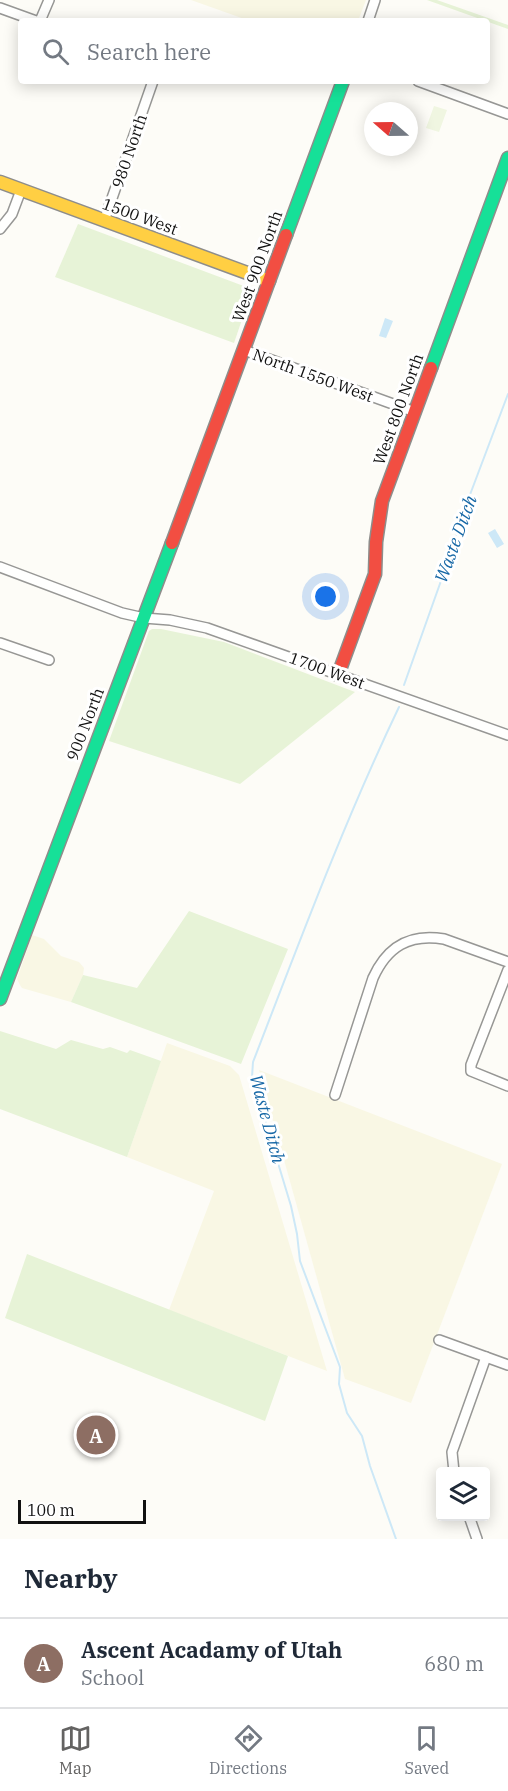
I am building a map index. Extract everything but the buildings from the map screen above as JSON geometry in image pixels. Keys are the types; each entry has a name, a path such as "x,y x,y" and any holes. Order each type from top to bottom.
{"street":[{"path":"40,18 50,0"},
{"path":"369,18 375,0"},
{"path":"0,8 29,18"},
{"name":"980 North","path":"104,221 152,84"},
{"name":"West 900 North","path":"202,461 342,84"},
{"path":"426,84 508,114"},
{"name":"West 800 North","path":"338,675 375,574 376,542 382,501 508,158"},
{"name":"1500 West","path":"0,182 269,281"},
{"path":"0,229 12,214 21,190"},
{"name":"North 1550 West","path":"244,350 415,412"},
{"name":"900 North","path":"0,999 202,461"},
{"name":"1700 West","path":"0,567 122,613 207,628 508,735"},
{"path":"0,643 49,660"},
{"path":"335,1095 373,978 385,956 401,944 434,937 508,962"},
{"path":"508,970 471,1065 471,1071 478,1075 508,1086"},
{"path":"439,1340 508,1365"},
{"path":"454,1467 452,1452 486,1357"},
{"path":"471,1521 477,1539"}],"shaded area":[{"path":"191,0 366,0 359,18 242,18"},
{"path":"32,935 44,939 61,956 79,962 84,968 71,1002 22,988 20,985 17,979"},
{"path":"167,1043 230,1066 239,1075 327,1371 169,1310 214,1191 127,1157"},
{"path":"259,1070 502,1164 411,1403 345,1379"}],"green space":[{"path":"427,0 437,0 488,18 477,18"},
{"path":"490,19 508,25 508,29 490,23"},
{"path":"434,106 447,110 439,132 426,128"},
{"path":"78,224 249,288 251,293 234,343 55,277"},
{"path":"152,629 224,642 355,692 240,784 109,741 149,631"},
{"path":"189,911 288,949 241,1064 71,1002 83,975 137,988"},
{"path":"0,1031 56,1049 71,1040 103,1049 110,1047 127,1053 130,1050 161,1061 127,1157 0,1109"},
{"path":"27,1254 288,1356 265,1421 5,1318"}],"water":[{"path":"385,318 393,321 386,338 379,336"},
{"path":"495,529 504,544 497,548 488,533"}],"waterway":[{"name":"Waste Ditch","path":"404,685 468,500 508,394"},
{"name":"Waste Ditch","path":"396,1539 370,1466 362,1436 347,1413 339,1384 340,1367 300,1261 291,1206 252,1077 253,1062 323,883 359,794 399,707"}],"traffic: fast":[{"path":"286,235 342,84"},
{"path":"431,368 508,158"},
{"path":"0,999 172,543"}],"traffic: slow":[{"path":"0,182 269,281"}],"traffic: jam":[{"path":"172,543 286,235"},
{"path":"338,675 375,574 376,542 382,501 431,368"}],"place":[{"name":"Ascent Acadamy of Utah","path":"96,1435"}]}
